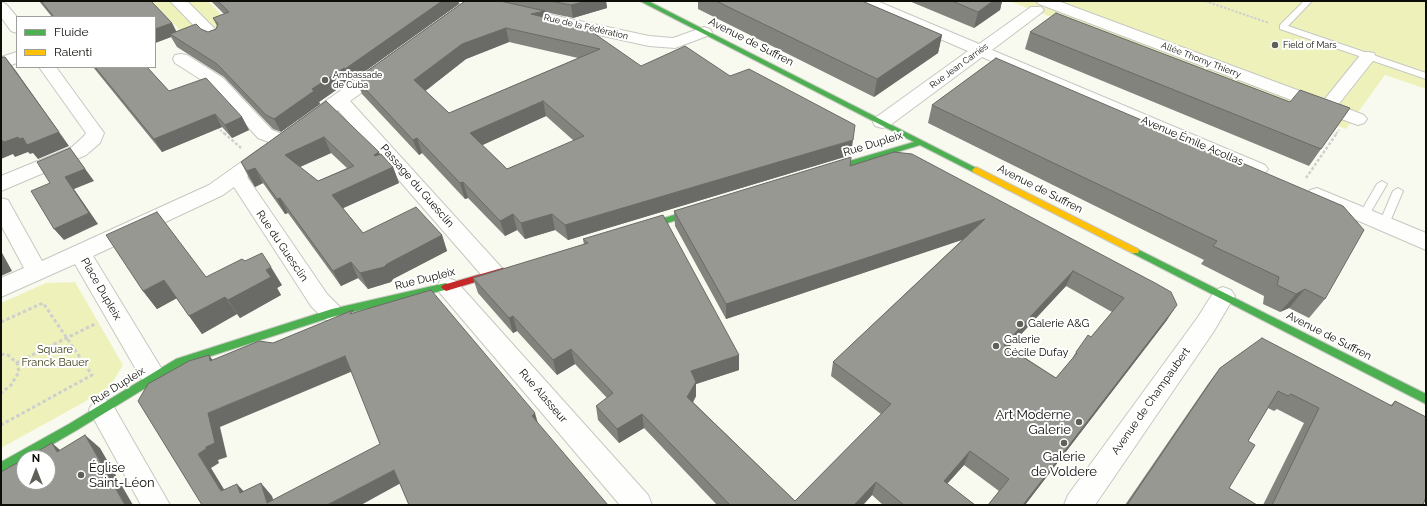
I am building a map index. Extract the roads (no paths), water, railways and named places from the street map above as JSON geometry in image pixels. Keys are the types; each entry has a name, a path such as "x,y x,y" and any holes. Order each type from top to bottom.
{"main road":[{"name":"Avenue de Suffren","path":"646,2 1426,399"},
{"name":"Rue Dupleix","path":"810,176 920,142"},
{"path":"628,232 667,225 710,206"},
{"name":"Rue Dupleix","path":"1,468 102,410 180,362 332,313 448,287 502,271"}],"street":[{"path":"178,1 215,38"},
{"path":"455,16 473,1"},
{"name":"Rue de la Fédération","path":"473,1 649,41 675,43 704,32"},
{"name":"Avenue Émile Acollas","path":"864,1 1277,178"},
{"name":"Rue Jean Carriès","path":"882,122 1040,5"},
{"name":"Allée Thomy Thierry","path":"1040,5 1353,118"},
{"path":"1,7 16,27"},
{"path":"1327,108 1368,56"},
{"path":"1,63 16,57"},
{"path":"80,253 216,190 397,58"},
{"path":"181,59 217,82 265,134 282,141"},
{"path":"1,184 79,151 93,139 95,133 48,68"},
{"name":"Passage du Guesclin","path":"339,100 502,271"},
{"name":"Rue du Guesclin","path":"236,175 319,300 332,313"},
{"path":"1299,187 1426,242"},
{"path":"1,205 37,272"},
{"name":"Place Dupleix","path":"1,288 80,253 154,378"},
{"name":"Rue Alasseur","path":"448,287 638,505"},
{"name":"Avenue de Champaubert","path":"1078,505 1206,324 1223,296"},
{"path":"102,410 156,505"}],"lane":[{"path":"1308,1 1283,27 1426,76"},
{"path":"1364,215 1382,184"},
{"path":"1384,224 1398,191"}],"place":[{"name":"Field of Mars","path":"1275,45"},
{"name":"Ambassade de Cuba","path":"325,80"},
{"name":"Galerie A&G","path":"1020,324"},
{"name":"Galerie Cécile Dufay","path":"996,346"},
{"name":"Art Moderne Galerie","path":"1079,422"},
{"name":"Galerie de Voldere","path":"1064,443"},
{"name":"Église Saint-Léon","path":"81,475"}],"park label":[{"name":"Square Franck Bauer","path":"55,356"}]}
